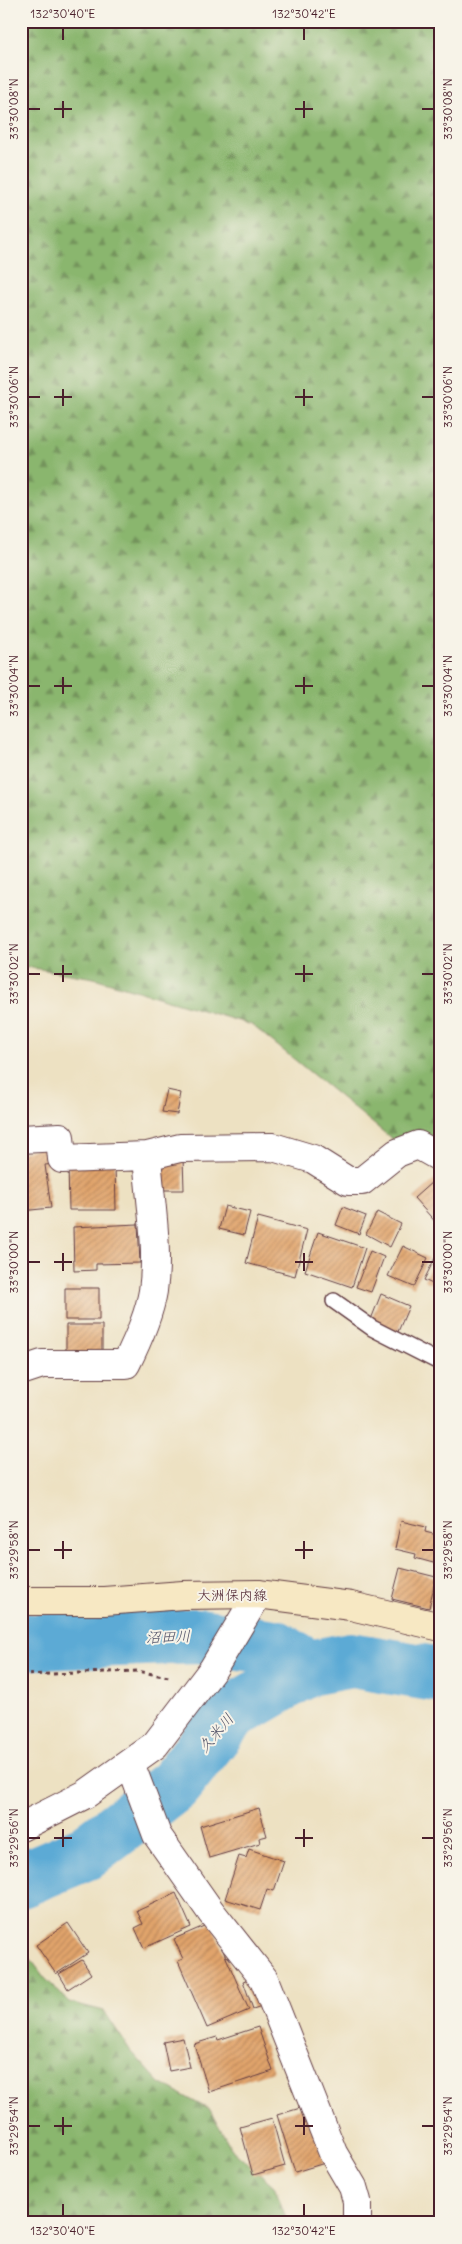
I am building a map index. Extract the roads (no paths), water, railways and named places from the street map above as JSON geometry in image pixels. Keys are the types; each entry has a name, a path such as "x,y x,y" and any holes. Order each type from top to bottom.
{"main road":[{"name":"大洲保内線","path":"21,1601 104,1601 183,1595 254,1602 351,1606 441,1627"}],"street":[{"path":"21,1139 60,1137 62,1159 147,1156 180,1148 273,1147 313,1158 348,1181 362,1181 397,1153 418,1144 441,1158"},
{"path":"21,1372 42,1364 126,1364 138,1340 153,1292 154,1255 147,1156"},
{"path":"21,1827 86,1794 155,1745 205,1680 254,1602"},
{"path":"130,1763 157,1835 211,1912 264,1980 333,2153 353,2188 357,2223"}],"lane":[{"path":"334,1301 372,1328 441,1362"}],"waterway":[{"name":"沼田川","path":"21,1641 198,1636 274,1647 309,1668"},
{"name":"久米川","path":"21,1880 87,1852 174,1785 230,1714 309,1668 351,1660 441,1675"}]}
